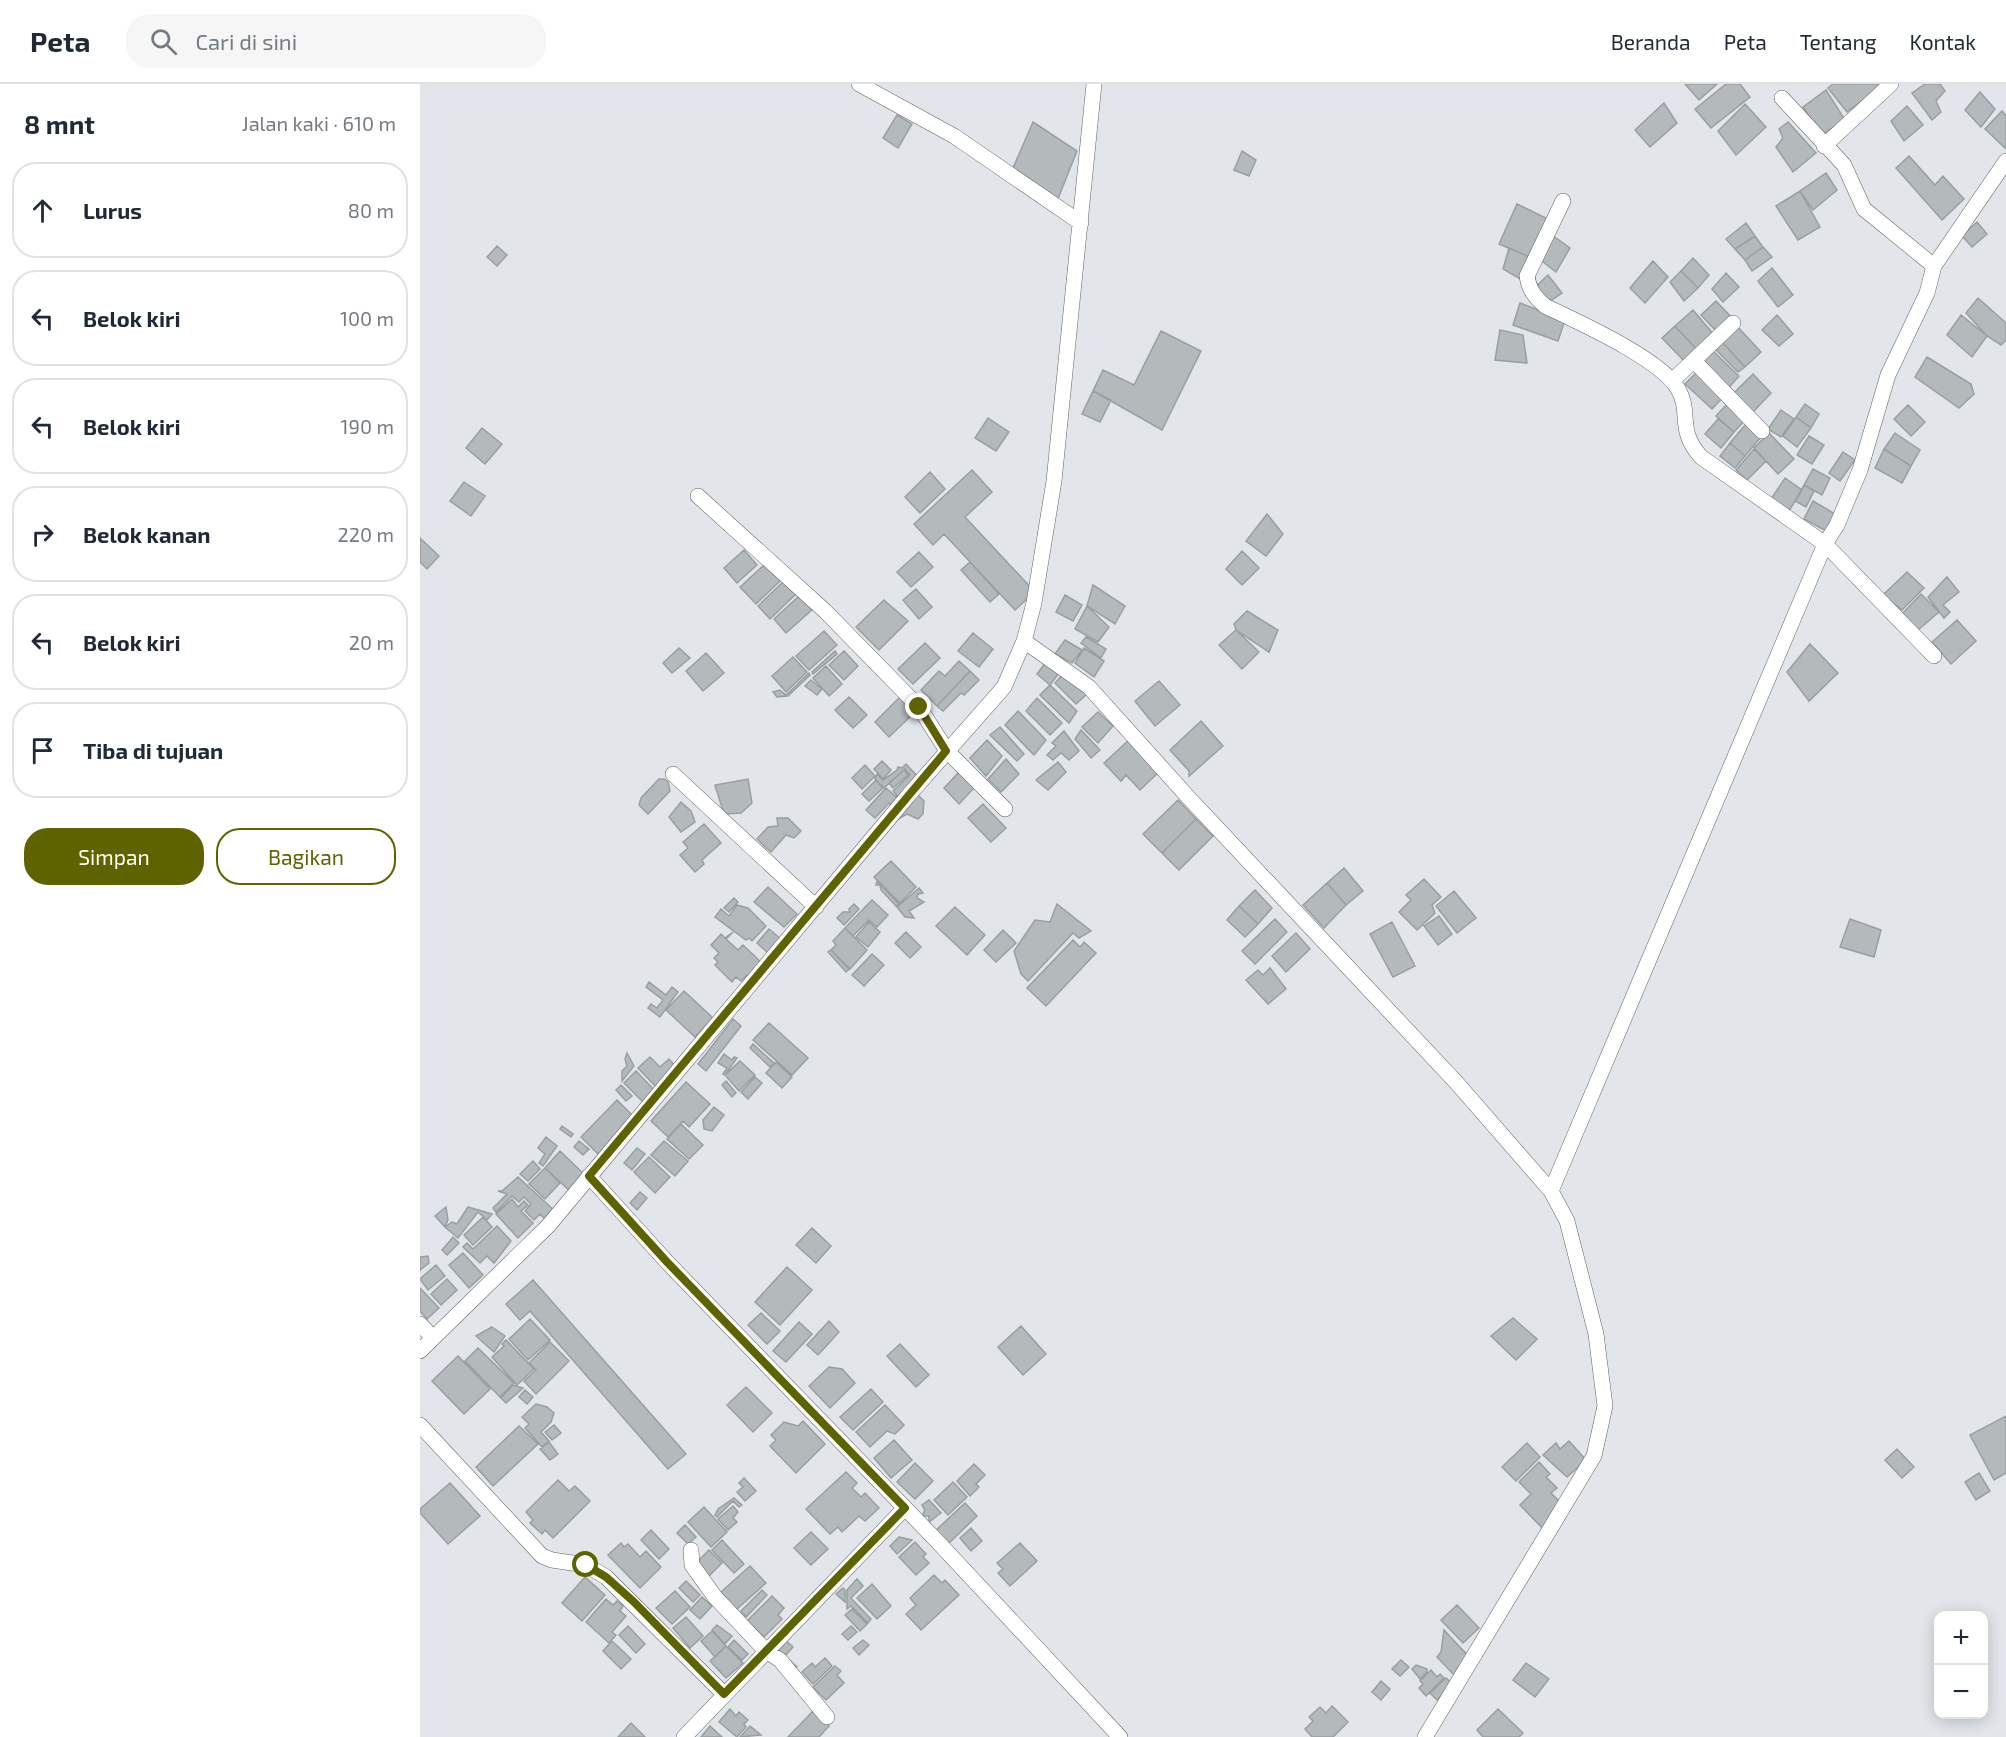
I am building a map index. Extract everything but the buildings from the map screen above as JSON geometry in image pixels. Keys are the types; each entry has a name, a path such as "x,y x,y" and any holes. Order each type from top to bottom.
{"street":[{"path":"859,84 954,136 1081,223"},
{"path":"420,1351 548,1226 946,751 1004,687 1024,641 1034,603 1054,481 1094,84"},
{"path":"1824,146 1891,84"},
{"path":"1782,98 1848,171 1864,209 1934,266"},
{"path":"1551,1191 1825,544 1837,525 1860,470 1888,375 1927,293 1934,266 2006,161"},
{"path":"1563,201 1527,276 1529,288 1545,306 1654,364 1672,381 1682,397 1689,444 1701,457 1825,544 1934,656"},
{"path":"1672,381 1733,323"},
{"path":"1694,361 1762,430"},
{"path":"698,496 825,611 919,707 946,751 1005,809"},
{"path":"1024,641 1089,687 1188,798 1455,1081 1551,1191 1567,1221 1596,1335 1605,1406 1594,1456 1425,1737"},
{"path":"673,774 816,907"},
{"path":"589,1176 675,1270 905,1508 1120,1737"},
{"path":"420,1324 433,1338"},
{"path":"420,1425 542,1556 552,1560 586,1565 606,1577 724,1694"},
{"path":"684,1737 905,1508"},
{"path":"692,1550 690,1558 698,1574 715,1597 766,1651 780,1660 826,1717"}],"route":[{"path":"586,1565 606,1577 634,1602 724,1694 905,1508 667,1262 589,1176 946,751 919,707"}]}
